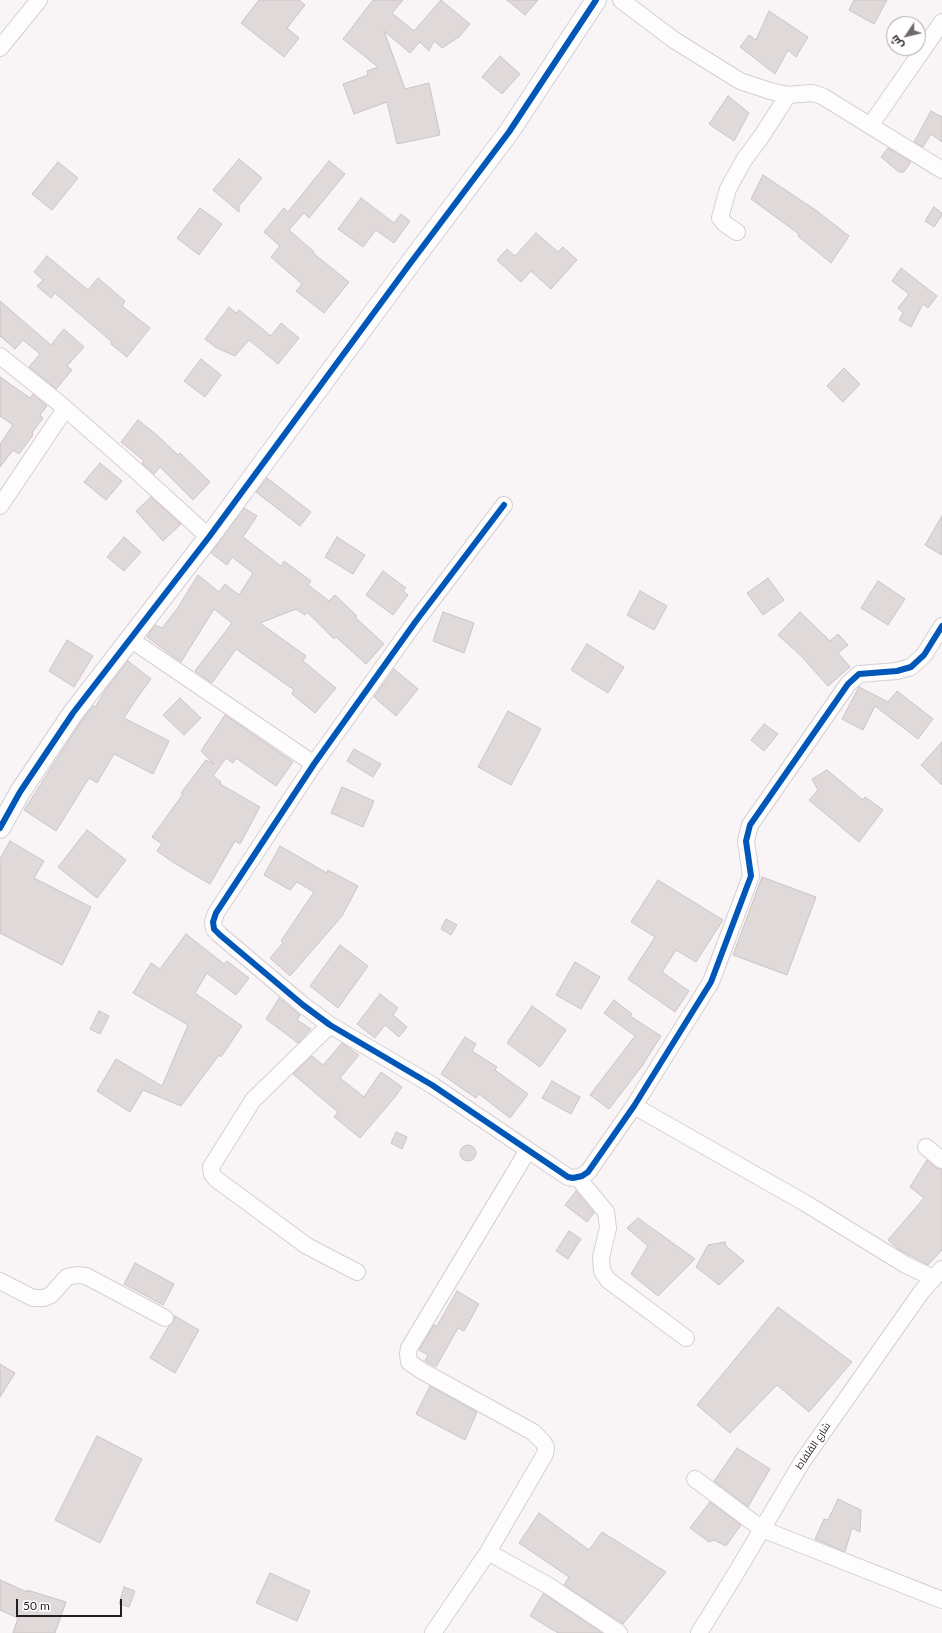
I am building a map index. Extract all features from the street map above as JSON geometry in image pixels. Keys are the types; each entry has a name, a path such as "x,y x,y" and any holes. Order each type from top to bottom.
{"street":[{"path":"0,48 39,0"},
{"path":"0,828 20,792 73,713 209,537 409,265 510,132 596,0"},
{"path":"621,0 674,40 740,81 788,95 812,93 822,96 942,170"},
{"path":"870,126 942,22"},
{"path":"737,232 725,224 720,218 728,189 744,160 788,95"},
{"path":"0,356 65,409 132,467 209,537"},
{"path":"0,506 65,409"},
{"path":"504,505 416,621 314,764 216,914 213,922 214,929 220,935 303,1005 330,1025 432,1085 568,1177 578,1178 588,1172 634,1106 711,982 751,876 746,841 750,825 848,684 859,674 897,671 912,666 924,655 942,626"},
{"path":"130,638 314,764"},
{"path":"330,1025 253,1100 211,1167 212,1174 216,1179 307,1246 356,1272"},
{"path":"634,1106 805,1203 906,1265 938,1274"},
{"path":"926,1147 942,1160"},
{"path":"433,1633 488,1552 545,1454 546,1448 543,1442 533,1432 422,1371 409,1362 409,1348 528,1150"},
{"path":"578,1178 606,1212 608,1228 601,1257 602,1271 608,1280 686,1338"},
{"name":"شارع القلفاط","path":"699,1633 798,1468 824,1429 922,1292 938,1274"},
{"path":"0,1281 33,1298 44,1298 51,1295 67,1277 77,1275 86,1276 165,1318"},
{"path":"695,1479 762,1528 942,1600"},
{"path":"488,1552 549,1586 619,1633"}],"building":[{"path":"259,0 299,0 305,5 287,28 299,38 284,57 241,23"},
{"path":"373,0 403,0 392,13 414,31 441,0 470,24 459,37 442,48 434,41 429,51 420,42 410,53 384,31 405,89 429,83 440,135 397,144 387,102 354,114 343,84 368,75 367,71 378,67 343,39"},
{"path":"507,0 538,0 525,15"},
{"path":"854,0 887,0 874,24 849,10"},
{"path":"769,11 808,37 796,57 788,50 775,74 740,47 749,35 756,40"},
{"path":"500,56 520,74 502,94 482,77"},
{"path":"728,96 749,113 734,141 709,124"},
{"path":"931,111 942,117 942,142 931,134 923,147 914,142"},
{"path":"888,148 911,162 904,172 899,172 881,157"},
{"path":"239,159 262,178 239,206 239,212 213,190"},
{"path":"329,161 345,174 309,218 304,213 289,230 314,252 313,253 349,282 324,313 296,291 302,284 271,257 280,246 264,232 284,208 288,212"},
{"path":"58,162 78,178 52,210 32,194"},
{"path":"763,175 817,211 849,236 831,263 798,236 799,234 751,199"},
{"path":"361,198 394,223 401,214 410,221 394,243 376,230 363,247 338,229"},
{"path":"934,207 942,213 942,215 934,227 925,221"},
{"path":"200,208 222,224 199,255 177,238"},
{"path":"536,233 558,252 563,247 577,260 551,289 531,271 521,282 497,260 507,249 515,256"},
{"path":"47,256 88,290 98,278 125,301 122,306 150,328 127,357 111,344 112,342 55,293 51,298 37,286 43,280 34,272"},
{"path":"901,268 937,296 928,308 923,304 911,327 899,320 903,313 898,308 909,294 892,281"},
{"path":"0,301 51,345 64,329 84,347 67,366 72,370 56,389 29,367 40,354 23,340 15,349 0,336"},
{"path":"229,307 236,313 239,310 271,336 281,323 299,338 278,364 249,340 235,356 215,347 205,339"},
{"path":"201,359 221,375 205,397 184,381"},
{"path":"844,368 860,384 843,402 827,386"},
{"path":"0,377 30,398 33,394 47,406 40,415 43,418 19,454 13,450 0,467 0,444 13,425 0,416"},
{"path":"138,420 178,455 180,453 210,482 193,500 160,467 154,474 142,463 144,461 121,442"},
{"path":"100,463 122,481 106,500 84,482"},
{"path":"267,478 311,512 300,526 256,492"},
{"path":"151,497 181,524 163,541 136,511"},
{"path":"244,508 257,516 243,537 281,566 284,561 311,581 308,585 329,601 335,595 357,616 355,617 384,644 366,664 336,637 334,639 307,612 305,615 296,609 260,623 306,656 303,661 336,688 315,713 292,694 294,690 236,649 212,683 195,671 232,623 214,609 181,662 147,637 155,625 162,628 177,609 198,575 219,592 225,584 239,595 253,573 232,557 227,565 211,553"},
{"path":"942,516 942,555 925,545"},
{"path":"124,537 141,552 124,571 107,557"},
{"path":"337,537 365,555 353,574 325,557"},
{"path":"383,571 406,588 403,591 408,595 393,615 366,595"},
{"path":"768,578 784,600 763,615 747,593"},
{"path":"878,581 905,599 888,625 861,608"},
{"path":"640,591 667,606 654,630 627,615"},
{"path":"443,612 474,623 464,653 433,641"},
{"path":"800,612 830,641 838,634 848,645 838,653 850,667 828,686 801,656 778,635"},
{"path":"67,640 93,656 74,687 49,671"},
{"path":"587,644 624,667 608,693 571,670"},
{"path":"128,661 151,679 124,718 169,741 153,774 114,754 97,783 89,778 56,831 24,810 82,720 93,706 95,707 107,688"},
{"path":"394,669 418,689 396,716 374,697"},
{"path":"859,687 888,702 897,691 933,719 918,739 875,706 863,730 842,719"},
{"path":"180,698 201,718 184,735 163,715"},
{"path":"508,711 541,729 511,785 478,767"},
{"path":"225,715 293,762 276,786 236,758 233,763 226,758 213,776 221,782 220,784 260,807 240,844 235,841 210,884 174,863 157,851 162,844 152,837 183,794 181,793 206,760 214,764 201,751"},
{"path":"764,724 778,734 764,751 751,740"},
{"path":"942,742 942,785 921,765"},
{"path":"354,749 381,764 373,777 347,761"},
{"path":"827,770 863,800 865,797 883,810 859,842 809,800 818,790 812,779"},
{"path":"342,787 374,801 363,827 331,813"},
{"path":"87,830 126,860 97,898 58,867"},
{"path":"10,841 44,861 34,878 91,907 62,965 0,933 0,859"},
{"path":"280,846 327,873 328,870 358,886 342,916 290,976 270,958 283,943 281,941 314,892 297,882 290,890 264,875"},
{"path":"762,877 816,897 787,975 733,955"},
{"path":"658,880 723,920 696,962 676,950 662,972 689,991 675,1012 628,979 655,937 631,922"},
{"path":"446,919 457,925 451,935 441,929"},
{"path":"186,934 224,964 227,961 249,978 236,995 207,973 195,993 242,1026 221,1057 219,1055 181,1106 143,1090 130,1112 97,1091 116,1059 162,1086 188,1025 133,993 151,963 160,969"},
{"path":"340,945 368,966 338,1008 310,986"},
{"path":"575,962 600,977 581,1009 556,995"},
{"path":"380,994 398,1008 393,1015 407,1027 399,1037 385,1025 375,1038 357,1024"},
{"path":"279,998 300,1015 297,1020 311,1029 298,1043 266,1019"},
{"path":"614,1000 632,1014 630,1016 661,1036 642,1066 609,1109 590,1095 635,1036 604,1013"},
{"path":"532,1006 566,1030 540,1067 507,1043"},
{"path":"99,1011 109,1016 100,1034 90,1029"},
{"path":"465,1037 476,1044 472,1051 497,1067 495,1070 528,1094 510,1118 479,1094 476,1098 441,1074"},
{"path":"342,1043 359,1055 340,1078 364,1097 381,1072 402,1087 360,1138 334,1117 338,1112 293,1074 312,1056 323,1065"},
{"path":"552,1081 580,1097 571,1114 542,1098"},
{"path":"396,1132 407,1137 402,1149 391,1143"},
{"path":"465,1145 471,1145 476,1150 474,1159 471,1161 465,1161 460,1156 460,1150"},
{"path":"927,1160 936,1168 942,1169 942,1250 928,1265 898,1249 888,1240 924,1198 910,1187"},
{"path":"576,1191 594,1213 587,1222 565,1205"},
{"path":"638,1218 695,1259 658,1296 631,1274 648,1246 627,1228"},
{"path":"569,1231 581,1239 568,1259 556,1251"},
{"path":"725,1242 726,1246 744,1261 719,1285 696,1267 708,1245"},
{"path":"135,1263 174,1284 163,1305 124,1284"},
{"path":"457,1291 479,1304 464,1331 458,1328 436,1367 425,1361 428,1355 419,1350 434,1325 437,1326"},
{"path":"778,1307 852,1362 809,1412 777,1385 730,1433 697,1405"},
{"path":"175,1316 199,1330 175,1373 150,1358 169,1326 173,1323"},
{"path":"0,1364 15,1373 0,1397"},
{"path":"430,1386 477,1412 465,1440 416,1414"},
{"path":"97,1436 142,1459 100,1543 55,1520"},
{"path":"737,1448 770,1469 748,1507 714,1481"},
{"path":"838,1499 861,1510 860,1532 852,1528 845,1552 815,1539 824,1519 828,1520"},
{"path":"710,1502 741,1525 726,1546 714,1540 709,1542 690,1528"},
{"path":"539,1513 589,1550 602,1532 666,1572 623,1624 564,1585 569,1577 519,1543"},
{"path":"270,1573 310,1591 297,1621 256,1603"},
{"path":"0,1580 27,1592 27,1590 66,1602 55,1633 13,1633 18,1618 0,1610"},
{"path":"124,1587 135,1591 129,1607 119,1604"},
{"path":"543,1594 602,1633 558,1633 530,1616"}],"cycle path":[{"path":"0,828 20,792 73,713 209,537 509,132 596,0"},
{"path":"504,505 416,621 314,764 216,913 213,922 214,929 220,935 303,1005 330,1025 432,1085 568,1177 573,1178 582,1176 588,1172 634,1106 711,982 751,876 746,841 750,825 848,684 859,674 897,671 911,667 924,655 942,626"}]}
